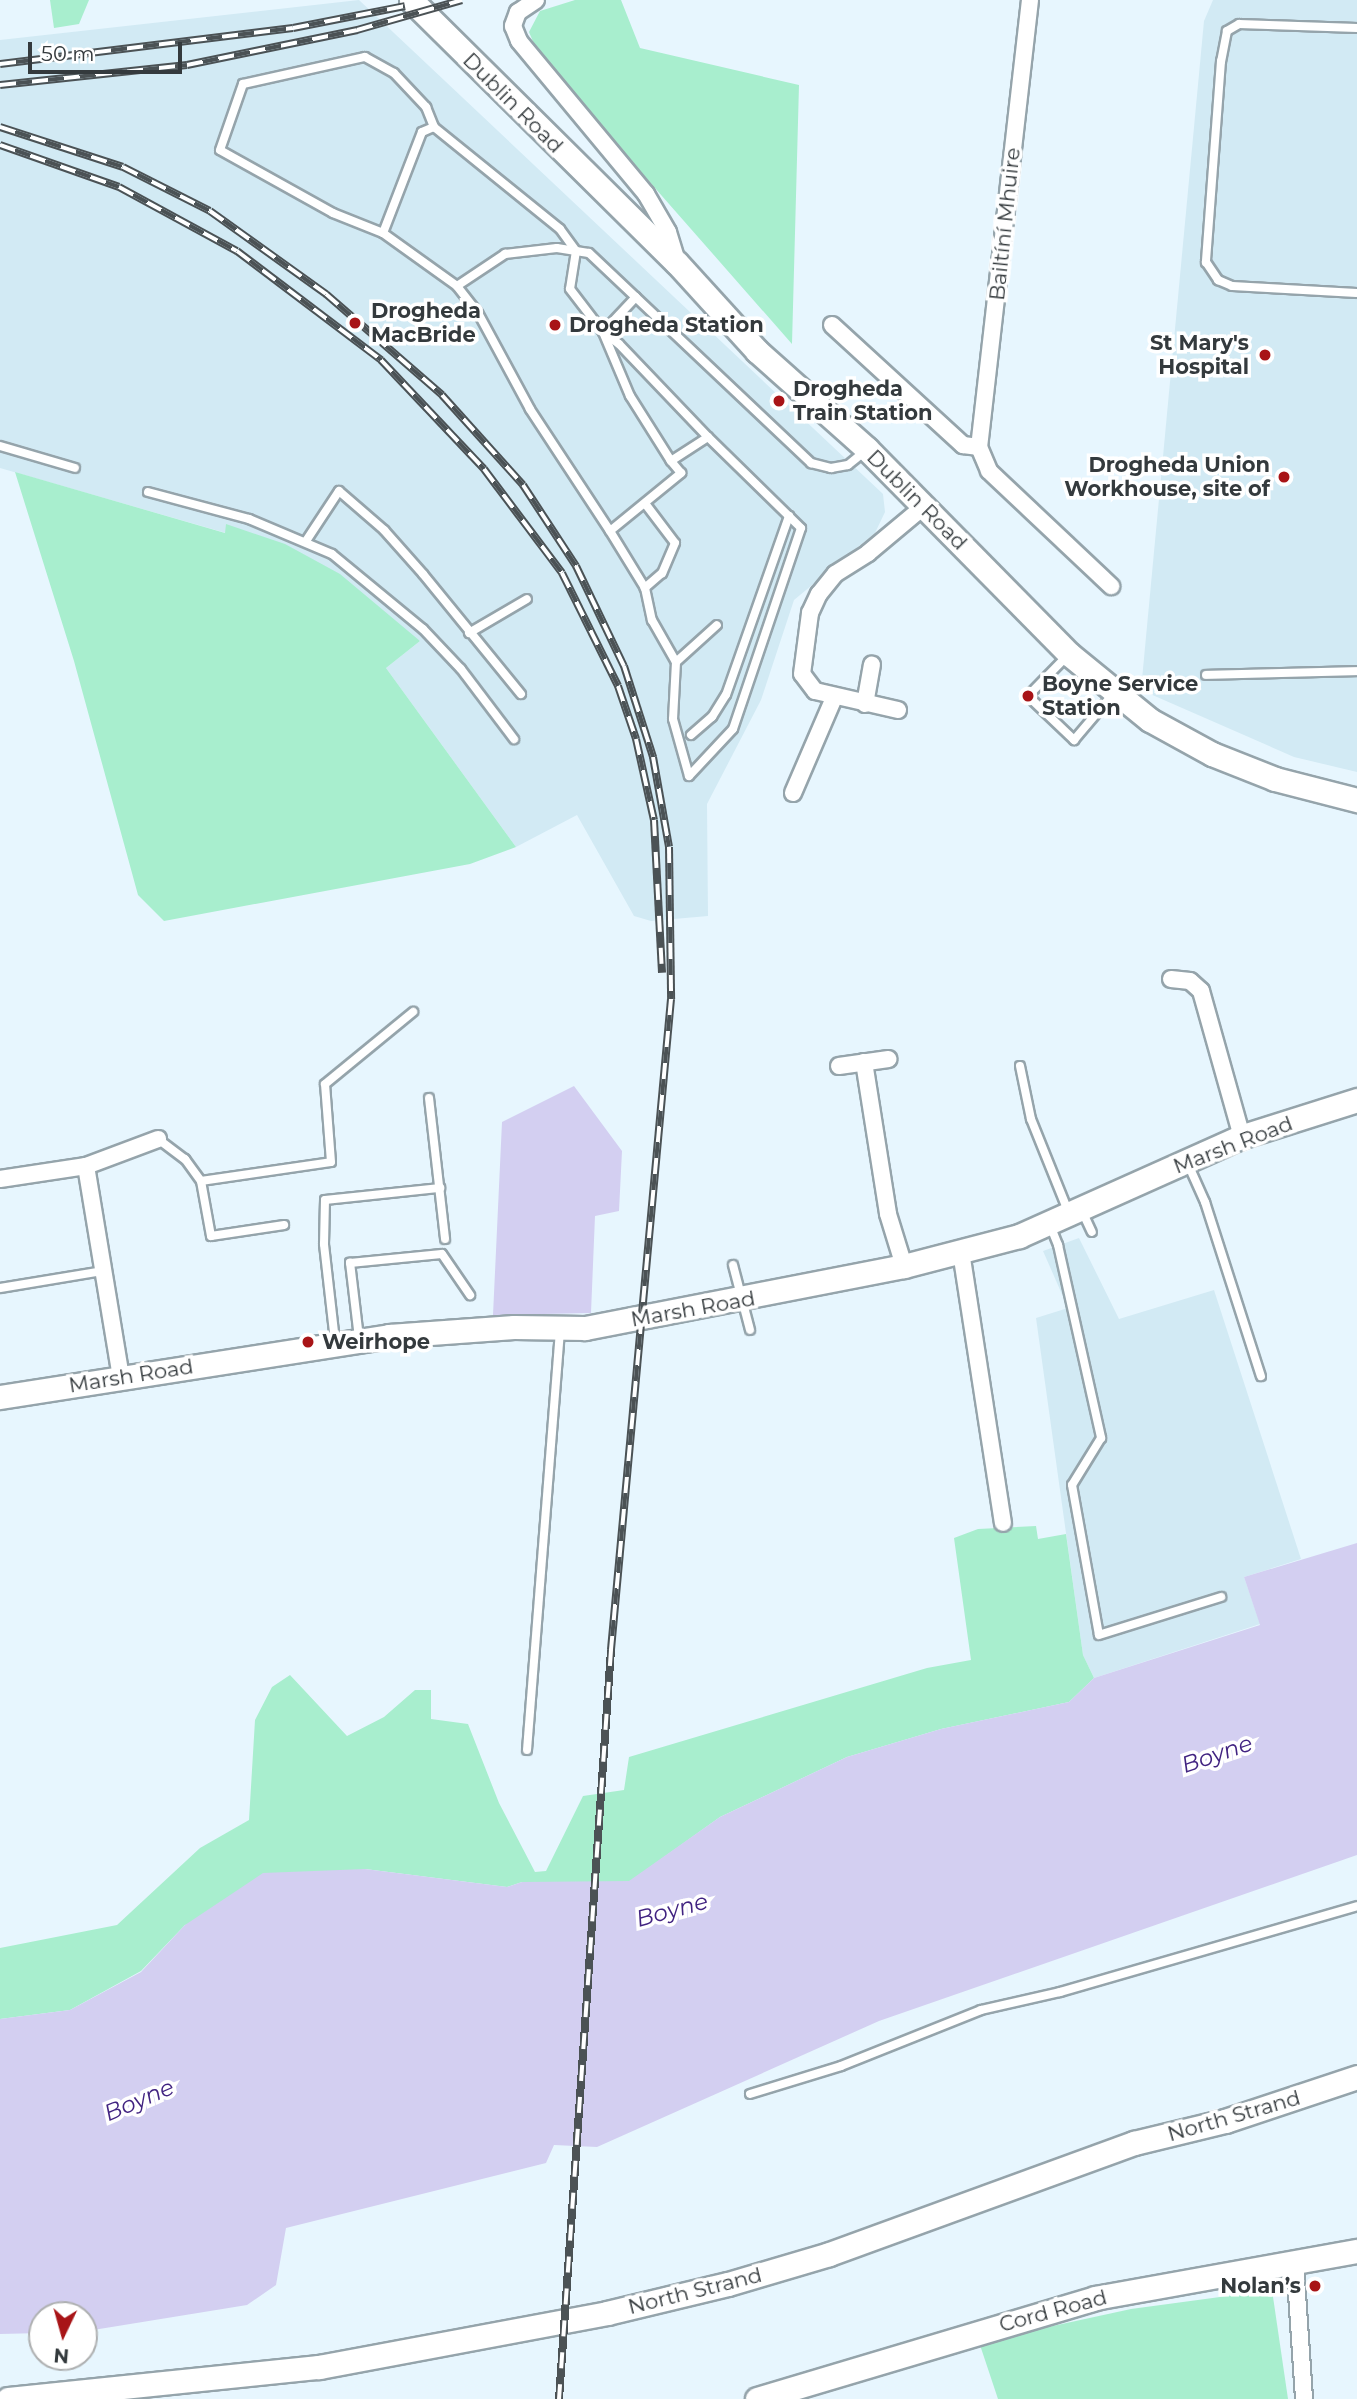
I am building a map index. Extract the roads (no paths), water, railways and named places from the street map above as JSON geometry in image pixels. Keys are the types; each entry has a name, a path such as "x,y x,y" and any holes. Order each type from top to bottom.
{"main road":[{"name":"Dublin Road","path":"411,0 677,263 757,351 867,449 1069,654 1150,720 1212,754 1275,779 1357,800"},
{"name":"Marsh Road","path":"0,1397 359,1341 514,1327 585,1328 742,1300 904,1266 961,1252 1066,1215 1242,1136 1357,1100"},
{"name":"North Strand","path":"8,2399 318,2367 607,2313 715,2288 829,2254 1134,2143 1225,2121 1357,2077"},
{"name":"Cord Road","path":"757,2399 1095,2298 1357,2251"}],"street":[{"path":"536,0 518,12 513,26 519,41 646,194 668,232 677,263"},
{"name":"Bailtíní Mhuire","path":"979,447 1030,0"},
{"path":"832,325 964,445 979,447 989,471 1111,586"},
{"path":"898,710 834,698 815,691 802,674 810,613 819,594 835,574 868,553 923,507"},
{"path":"865,704 872,665"},
{"path":"793,793 834,698"},
{"path":"1171,979 1190,981 1201,990 1242,1136"},
{"path":"839,1066 890,1059"},
{"path":"864,1062 888,1214 904,1266"},
{"path":"0,1179 86,1166 158,1139"},
{"path":"86,1166 121,1378"},
{"path":"961,1252 1003,1523"},
{"path":"1295,2263 1304,2399"}],"lane":[{"path":"1357,28 1239,24 1227,31 1221,61 1206,262 1218,281 1232,286 1357,293"},
{"path":"366,57 394,73 426,107 434,127 560,229 576,251 570,289 603,332 801,528 733,729 689,776 673,719 676,662 652,620 645,588 530,409 478,313 457,286 383,233 333,214 220,150 243,84 366,57"},
{"path":"383,233 422,132 434,127"},
{"path":"457,286 505,254 557,248 589,253 811,464 831,468 848,465 867,449"},
{"path":"603,332 636,297"},
{"path":"603,332 630,396 681,473 647,506 610,531"},
{"path":"671,461 708,436"},
{"path":"0,446 75,468"},
{"path":"306,541 339,491 384,530 521,694"},
{"path":"148,492 249,519 332,554 423,629 461,668 514,739"},
{"path":"645,588 662,573 675,543 647,506"},
{"path":"691,735 712,717 726,695 789,516"},
{"path":"469,633 527,599"},
{"path":"676,662 717,625"},
{"path":"1069,654 1028,696 1074,740 1115,692"},
{"path":"1206,675 1357,671"},
{"path":"201,1181 331,1163 325,1084 413,1012"},
{"path":"1020,1066 1031,1119 1066,1215 1058,1245 1101,1438 1072,1485 1098,1635 1221,1597"},
{"path":"429,1098 446,1239"},
{"path":"158,1139 186,1159 201,1181 211,1236 284,1225"},
{"path":"1186,1161 1205,1202 1261,1376"},
{"path":"336,1344 324,1244 325,1200 439,1188"},
{"path":"1066,1215 1092,1232"},
{"path":"359,1341 350,1263 442,1254 470,1295"},
{"path":"733,1265 750,1331"},
{"path":"0,1288 103,1271"},
{"path":"527,1750 560,1328"},
{"path":"750,2094 841,2066 981,2010 1060,1993 1357,1906"}],"water":[{"path":"574,1086 622,1151 619,1211 595,1216 591,1313 493,1315 502,1122"},
{"name":"Boyne","path":"1357,1543 1357,1855 879,2021 597,2147 554,2145 546,2163 286,2228 276,2285 247,2305 98,2329 98,2301 28,2301 28,2333 0,2334 0,2019 70,2010 141,1972 185,1925 263,1873 365,1869 507,1887 522,1882 629,1881 720,1817 847,1757 941,1729 1069,1702 1094,1678 1260,1625 1244,1577"}],"railway":[{"path":"0,85 187,65 357,30 462,0"},
{"path":"0,64 293,28 405,6"},
{"path":"0,127 123,167 210,211 326,294 442,395 523,485 576,566 624,666 653,757 669,847 671,999 611,1650 559,2399"},
{"path":"0,145 119,187 237,251 381,360 484,469 562,573 618,686 636,739 654,820 662,973"}],"place":[{"name":"Drogheda MacBride","path":"355,323"},
{"name":"Drogheda Station","path":"555,325"},
{"name":"St Mary's Hospital","path":"1265,355"},
{"name":"Drogheda Train Station","path":"779,401"},
{"name":"Drogheda Union Workhouse, site of","path":"1284,477"},
{"name":"Boyne Service Station","path":"1028,696"},
{"name":"Weirhope","path":"308,1342"},
{"name":"Nolan’s","path":"1315,2286"}]}
